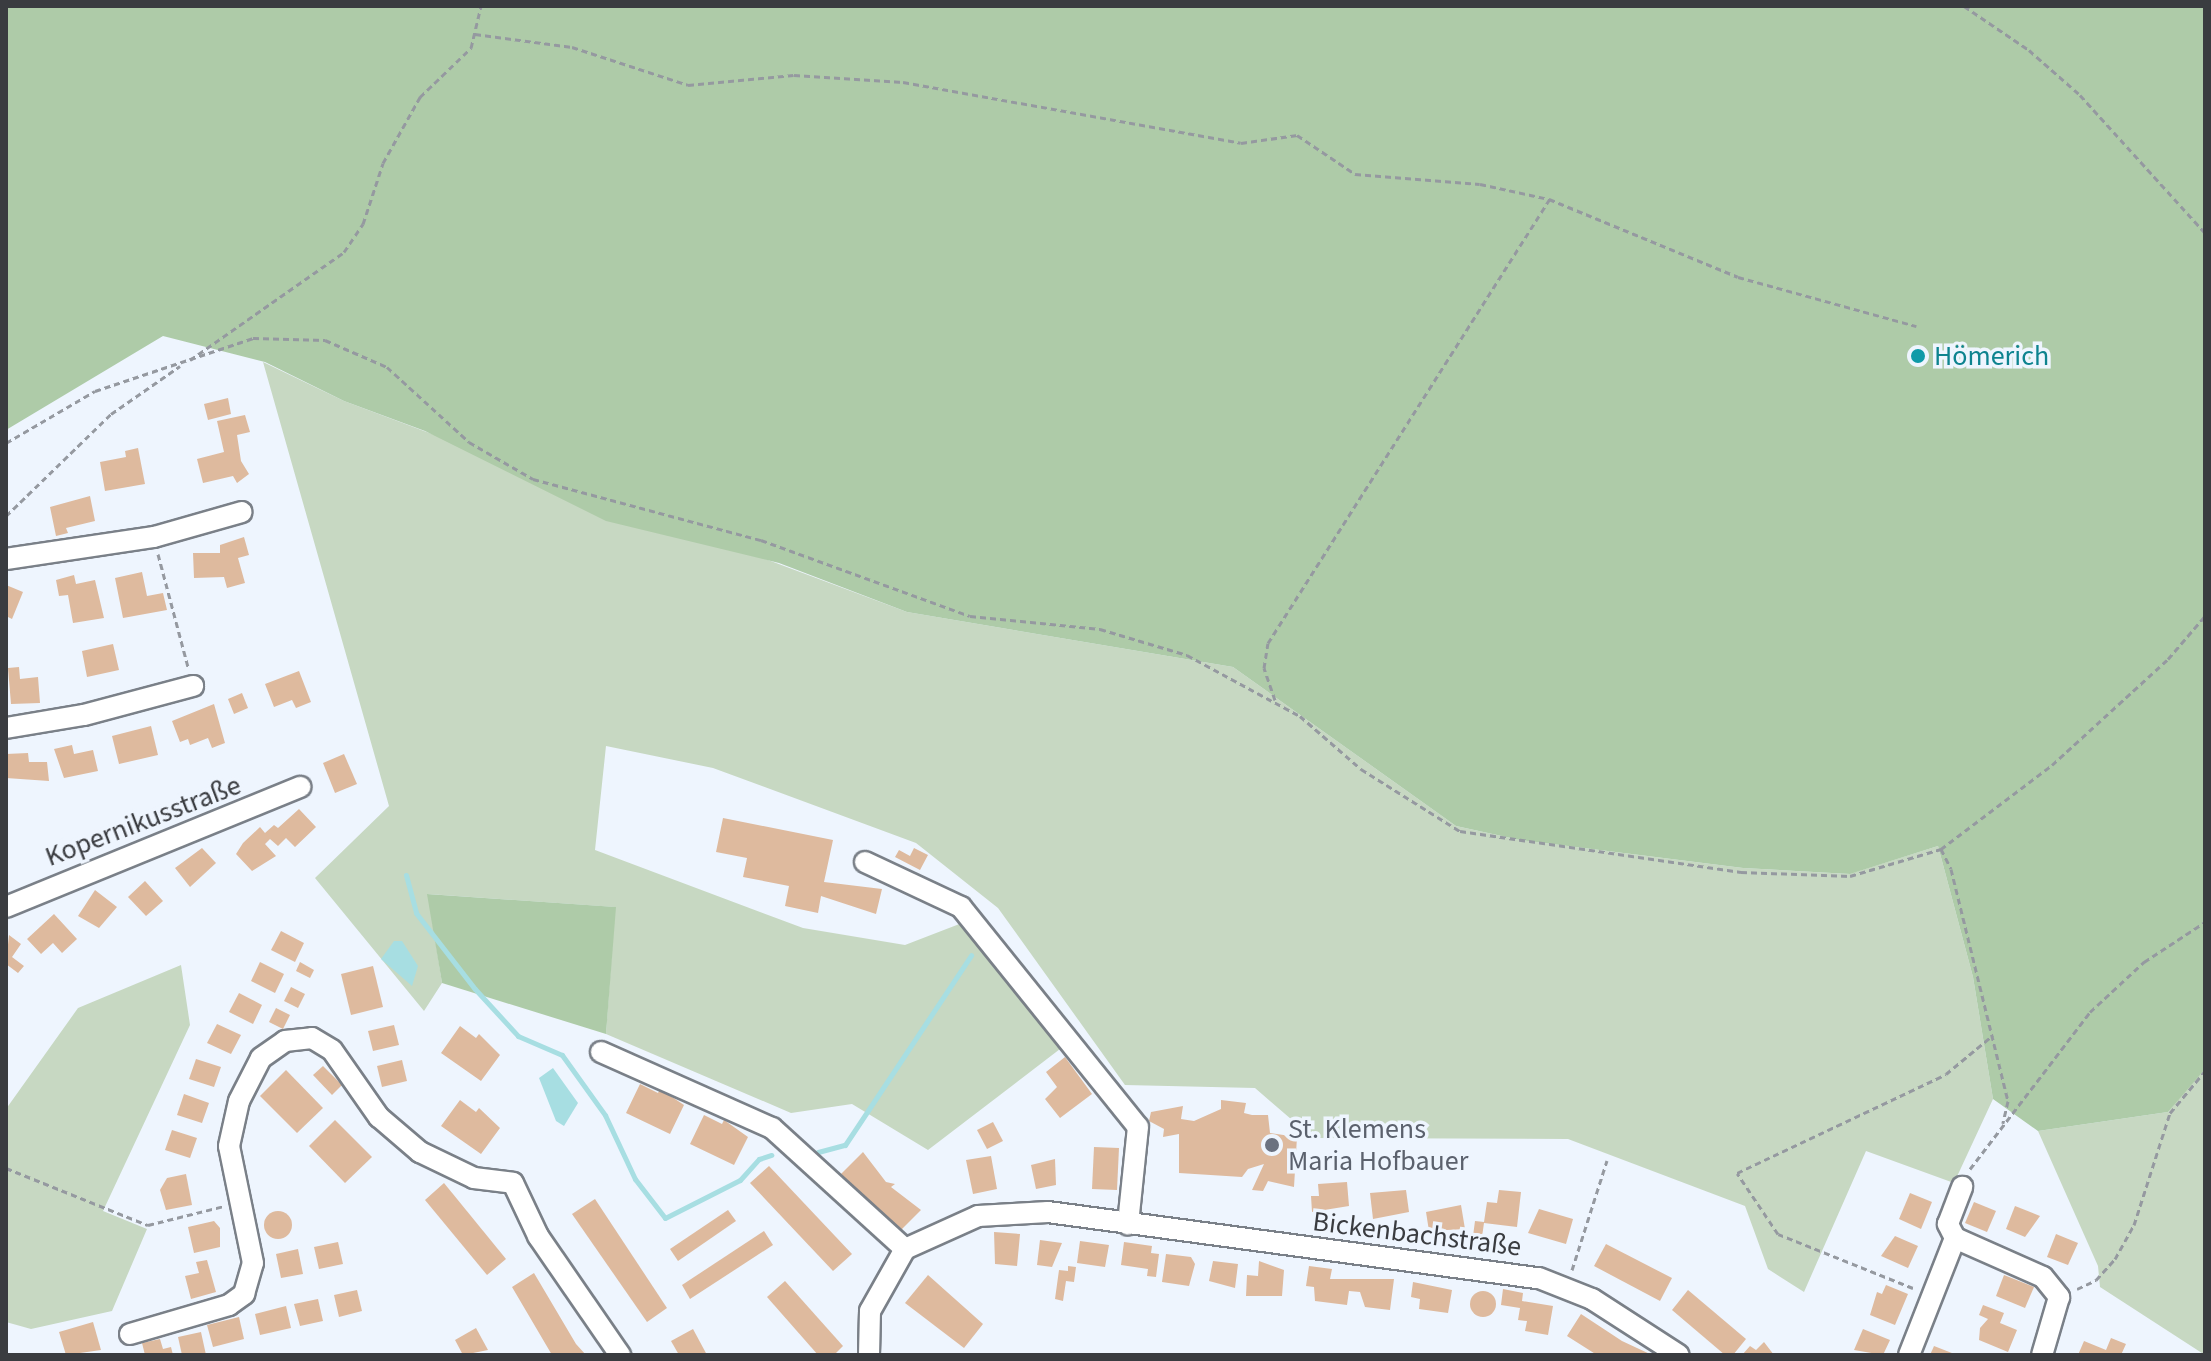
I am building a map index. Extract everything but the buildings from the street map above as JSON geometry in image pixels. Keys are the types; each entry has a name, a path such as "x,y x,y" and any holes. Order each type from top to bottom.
{"street":[{"path":"6,559 154,537 242,512"},
{"path":"6,728 84,715 193,686"},
{"name":"Kopernikusstraße","path":"8,903 258,808 300,787"},
{"path":"865,862 961,907 1138,1127 1128,1224"},
{"path":"130,1334 229,1305 244,1294 253,1263 229,1146 239,1101 261,1058 285,1041 312,1038 332,1050 379,1117 420,1152 474,1178 513,1183 538,1236 620,1355"},
{"path":"601,1052 772,1128 905,1249 870,1311 869,1355"},
{"path":"1962,1187 1948,1224 1955,1238 2043,1277 2059,1297 2042,1355"},
{"name":"Bickenbachstraße","path":"905,1249 978,1216 1048,1212 1539,1278 1592,1299 1679,1355"},
{"path":"1909,1355 1955,1238"}],"path":[{"path":"6,516 111,414 344,252 363,224 383,163 420,97 471,48 481,6"},
{"path":"1964,6 2029,50 2080,95 2205,233"},
{"path":"475,34 572,47 688,85 794,75 903,82 1241,143 1297,135 1355,174 1480,184 1549,199 1738,277 1916,326"},
{"path":"1275,700 1264,668 1268,643 1549,199"},
{"path":"6,443 95,391 182,365 253,338 325,340 387,367 469,442 533,479 761,540 970,616 1100,629 1187,655 1300,716 1361,769 1460,831 1665,865 1850,876 1941,849 2052,765 2168,659 2205,616"},
{"path":"154,537 193,686"},
{"path":"1941,849 1951,869 2008,1101 2002,1127"},
{"path":"1962,1187 2002,1127 2090,1012 2144,962 2205,922"},
{"path":"1932,1296 1778,1234 1737,1173 1946,1074 1993,1035"},
{"path":"2059,1297 2096,1280 2115,1259 2134,1225 2170,1113 2205,1071"},
{"path":"1566,1289 1607,1160"},
{"path":"6,1168 148,1225 221,1207"}],"green space":[{"path":"6,6 2205,6 2205,1069 2168,1112 2038,1131 1993,1099 1973,977 1938,846 1850,874 1743,868 1520,840 1456,826 1233,667 907,612 779,563 606,521 425,431 344,401 265,362 163,336 6,430"},
{"path":"263,362 344,401 907,612 1233,667 1456,826 1520,840 1743,868 1849,874 1938,846 1973,977 1993,1099 1954,1183 1866,1151 1804,1292 1768,1269 1745,1206 1568,1139 1313,1138 1255,1088 1125,1085 998,908 916,843 713,768 606,746 595,850 803,928 905,945 962,923 1060,1049 928,1150 852,1104 791,1113 606,1034 615,907 428,894 442,983 424,1011 315,878 389,806"},
{"path":"427,894 616,907 606,1034 442,983"},
{"path":"181,965 190,1025 103,1211 147,1229 112,1311 31,1329 6,1322 6,1109 78,1008"},
{"path":"2205,1065 2205,1355 2100,1287 2098,1266 2038,1131 2168,1112"}],"water":[{"path":"394,941 402,941 418,966 412,986 381,959"},
{"path":"553,1068 578,1103 564,1126 556,1121 539,1078"}],"waterway":[{"path":"406,875 416,913 475,989 518,1036 562,1055 605,1115 635,1179 665,1218 740,1180 759,1159 771,1155"},
{"path":"818,1152 845,1145 971,955"}],"place":[{"name":"Hömerich","path":"1918,356"},
{"name":"St. Klemens Maria Hofbauer","path":"1272,1145"}]}
